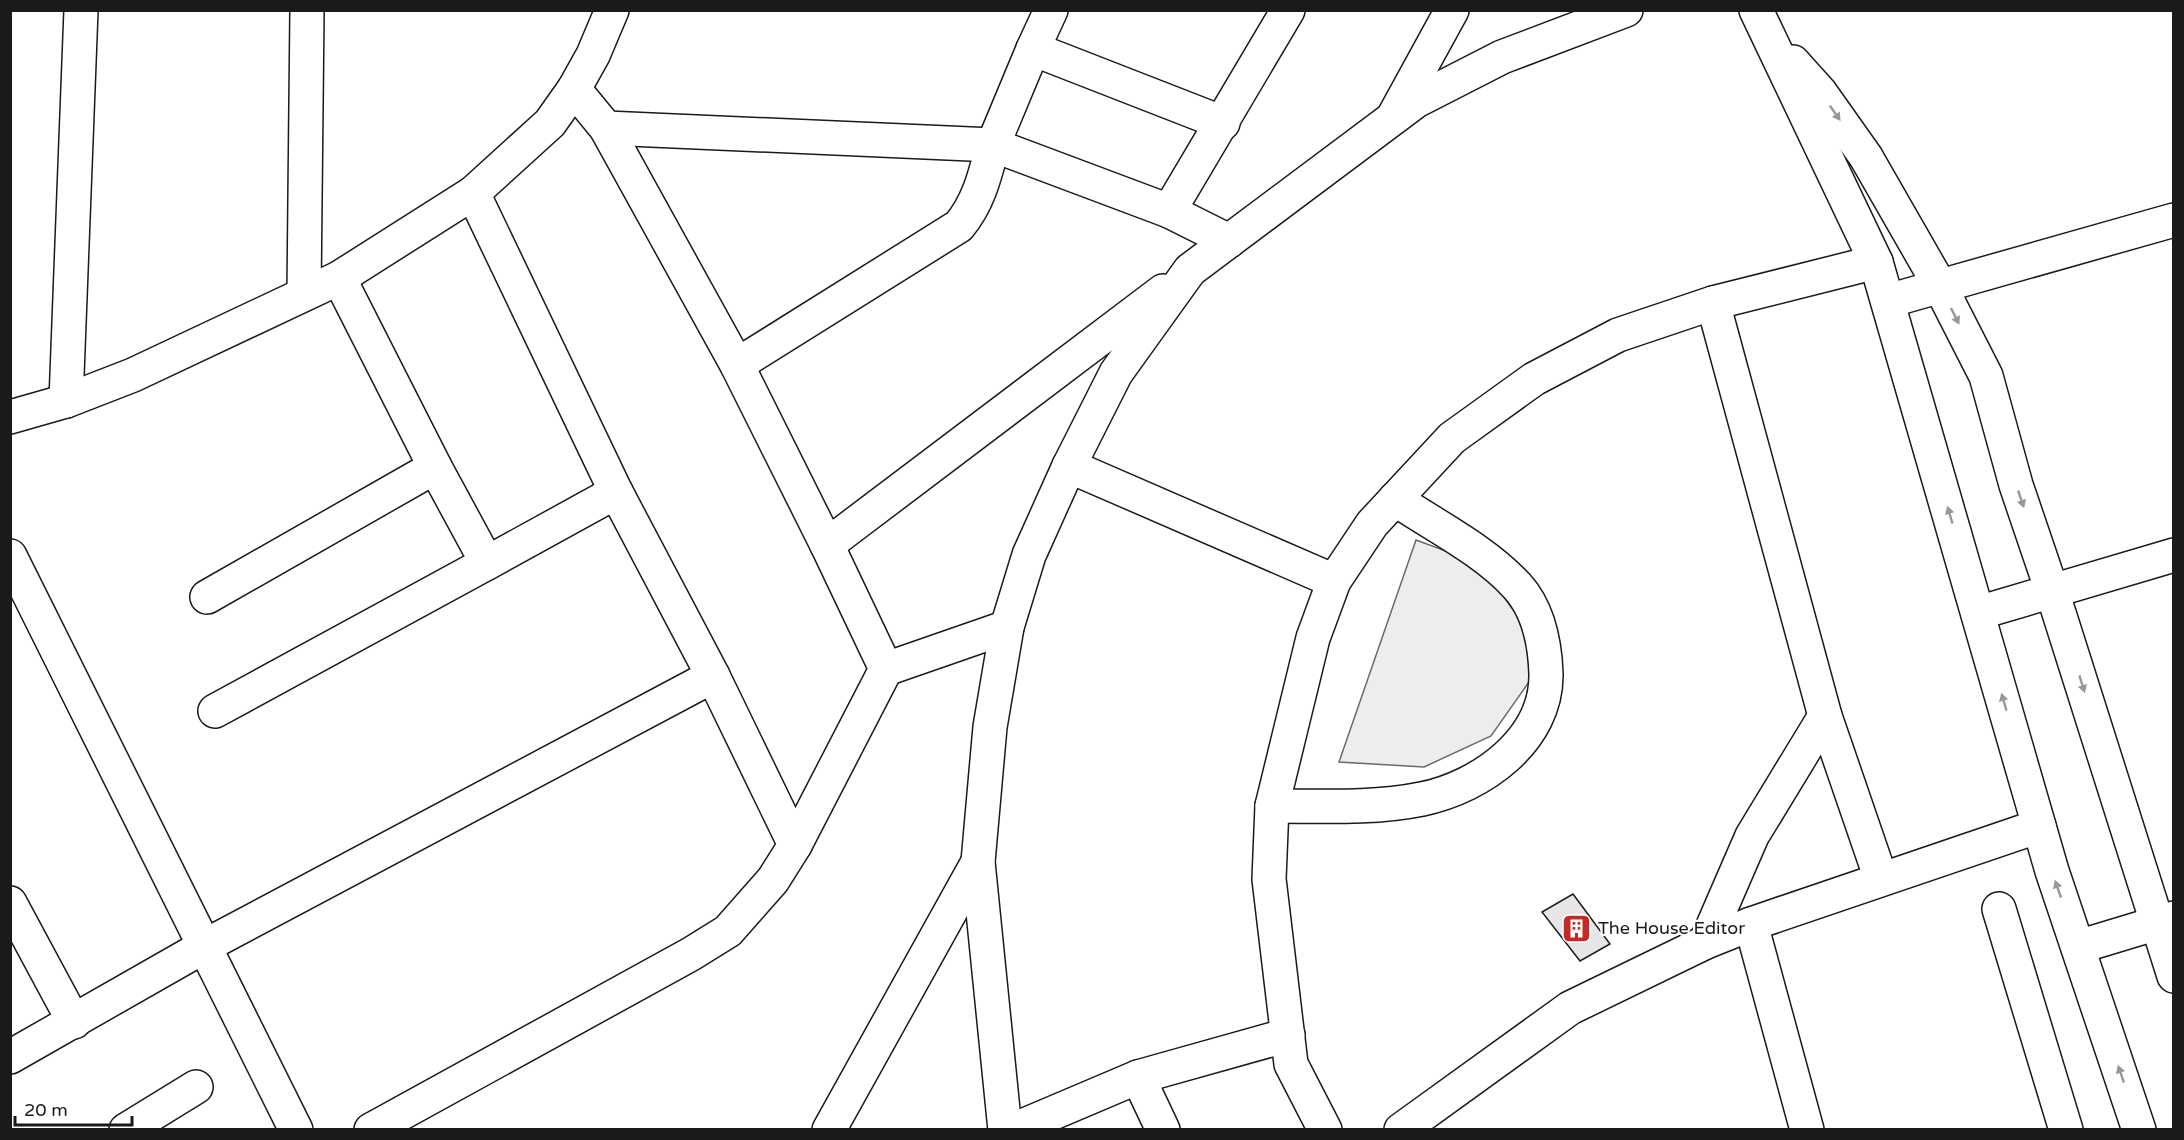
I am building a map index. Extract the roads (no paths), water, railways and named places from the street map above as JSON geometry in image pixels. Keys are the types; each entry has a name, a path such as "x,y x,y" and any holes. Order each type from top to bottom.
{"street":[{"path":"66,401 81,10"},
{"path":"304,294 308,10"},
{"path":"10,417 66,401 133,375 339,278 473,193 550,123 593,56 612,10"},
{"path":"737,365 959,226 981,193 993,145 1051,10"},
{"path":"1169,211 1288,10"},
{"path":"1392,119 1452,10"},
{"path":"827,545 1416,101 1502,57 1626,10"},
{"path":"1763,24 1876,262 2039,826 2139,1130"},
{"path":"1763,24 1820,92 1866,157 1940,286 1986,376 2016,485 2165,920 2174,976"},
{"path":"1033,49 1223,123"},
{"path":"574,88 606,128 737,365 886,669"},
{"path":"606,128 993,145 1169,211 1229,241"},
{"path":"473,193 616,492 713,676 795,845"},
{"path":"1888,301 2174,220"},
{"path":"1325,1130 1291,1064 1269,879 1272,806 1313,638 1334,581 1372,524 1452,438 1534,379 1618,335 1713,303 1876,262"},
{"path":"1005,1130 978,862 990,727 1007,627 1029,555 1069,466 1116,373 1190,270"},
{"path":"339,278 435,467 487,563"},
{"path":"1713,303 1825,716 1881,879"},
{"path":"1069,466 1334,581"},
{"path":"207,597 435,467"},
{"path":"215,711 616,492"},
{"path":"1272,806 1351,806 1423,799 1496,767 1524,738 1543,707 1545,651 1537,618 1518,588 1496,566 1395,499"},
{"path":"1978,613 2174,555"},
{"path":"10,556 296,1130"},
{"path":"371,1130 691,954 728,930 773,880 795,845 886,669 1007,627"},
{"path":"10,1057 203,947 713,676"},
{"path":"1706,942 1752,836 1825,716"},
{"path":"1401,1130 1570,1008 1706,942 1750,924 2039,826"},
{"path":"829,1130 978,862"},
{"path":"10,903 74,1022"},
{"path":"1999,909 2066,1130"},
{"path":"2078,947 2165,920"},
{"path":"1750,924 1808,1130"},
{"path":"1013,1130 1138,1077 1288,1035"},
{"path":"1138,1077 1163,1130"},
{"path":"126,1130 196,1086"}],"place":[{"name":"The House Editor","path":"1577,928"}]}
